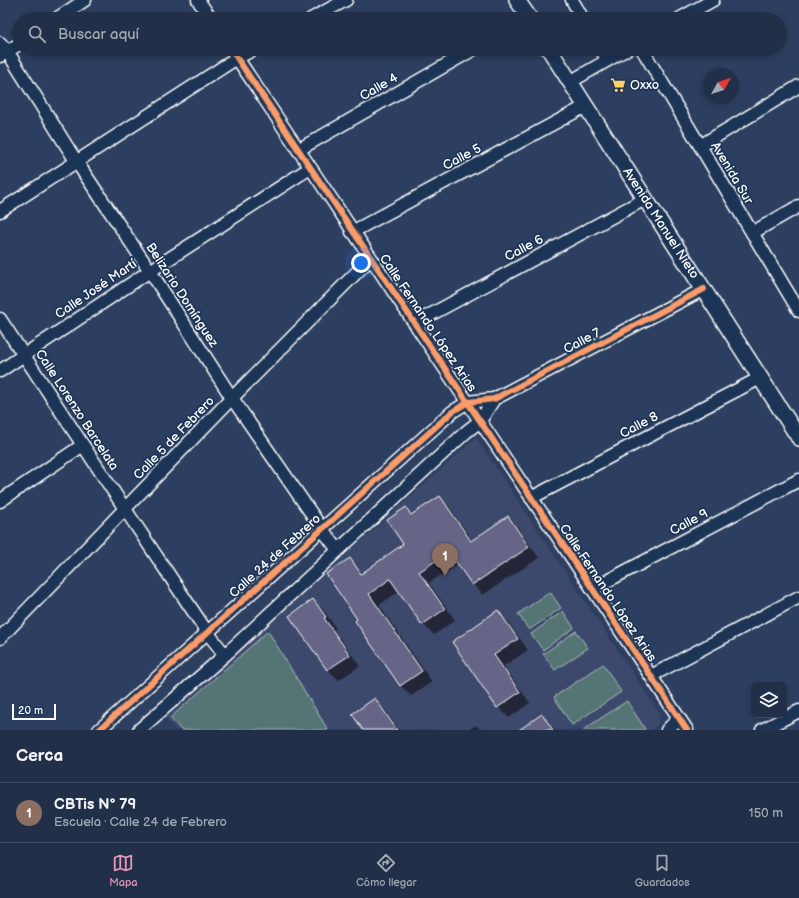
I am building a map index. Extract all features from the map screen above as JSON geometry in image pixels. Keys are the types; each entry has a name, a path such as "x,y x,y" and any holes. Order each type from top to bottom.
{"street":[{"path":"67,12 85,0"},
{"path":"198,0 206,12"},
{"path":"324,12 346,0"},
{"path":"517,0 524,12"},
{"path":"572,0 580,12"},
{"path":"692,12 713,0"},
{"path":"2,50 12,46"},
{"name":"Belizario Domínguez","path":"2,50 150,271 232,398 338,550"},
{"path":"0,211 231,56"},
{"name":"Calle Fernando López Arias","path":"235,56 370,259 468,402 530,498 687,730"},
{"name":"Calle 4","path":"298,150 462,56"},
{"name":"Avenida Manuel Nieto","path":"553,56 799,438"},
{"path":"606,56 608,60"},
{"path":"570,82 615,56"},
{"name":"Avenida Sur","path":"646,56 799,311"},
{"path":"700,146 799,86"},
{"name":"Calle 5","path":"352,232 586,106"},
{"name":"Calle José Martí","path":"0,371 150,271 310,168"},
{"name":"Calle 6","path":"415,323 645,199"},
{"path":"752,233 799,206"},
{"name":"Calle 5 de Febrero","path":"0,638 232,398 370,259"},
{"name":"Calle 7","path":"468,402 494,399 704,290"},
{"name":"Calle Lorenzo Barcelata","path":"0,319 125,509 225,655"},
{"name":"Calle 8","path":"530,498 760,378"},
{"path":"139,730 225,655 466,432 480,421 494,399"},
{"name":"Calle 24 de Febrero","path":"99,730 452,412 468,402"},
{"path":"0,501 83,445"},
{"name":"Calle 9","path":"592,589 799,480"},
{"path":"651,676 799,597"},
{"path":"762,730 799,711"},
{"path":"667,730 679,718"}],"shaded area":[{"path":"476,438 660,714 657,725 651,730 176,730 165,717"}],"green space":[{"path":"550,592 561,608 529,630 518,614"},
{"path":"563,611 574,628 543,650 531,634"},
{"path":"268,631 328,730 181,730 170,718"},
{"path":"576,631 588,648 555,670 543,654"},
{"path":"603,664 621,692 572,725 554,697"},
{"path":"627,701 645,729 583,730"}],"building":[{"path":"440,496 471,541 508,516 529,547 472,585 449,552 419,572 445,609 422,625 390,579 369,594 422,671 400,686 355,621 357,619 326,574 350,558 361,574 403,544 387,520 406,507 411,515"},
{"path":"313,599 326,617 324,618 350,655 327,670 289,616"},
{"path":"498,610 518,639 494,655 520,692 497,708 452,642"},
{"path":"375,698 397,730 363,730 352,714"},
{"path":"542,714 553,730 519,730"}],"cycle path":[{"path":"236,56 687,730"},
{"path":"99,730 452,412 468,402 494,399 704,289"}],"place":[{"name":"Oxxo","path":"618,85"},
{"name":"CBTis N° 79","path":"445,576"}]}
